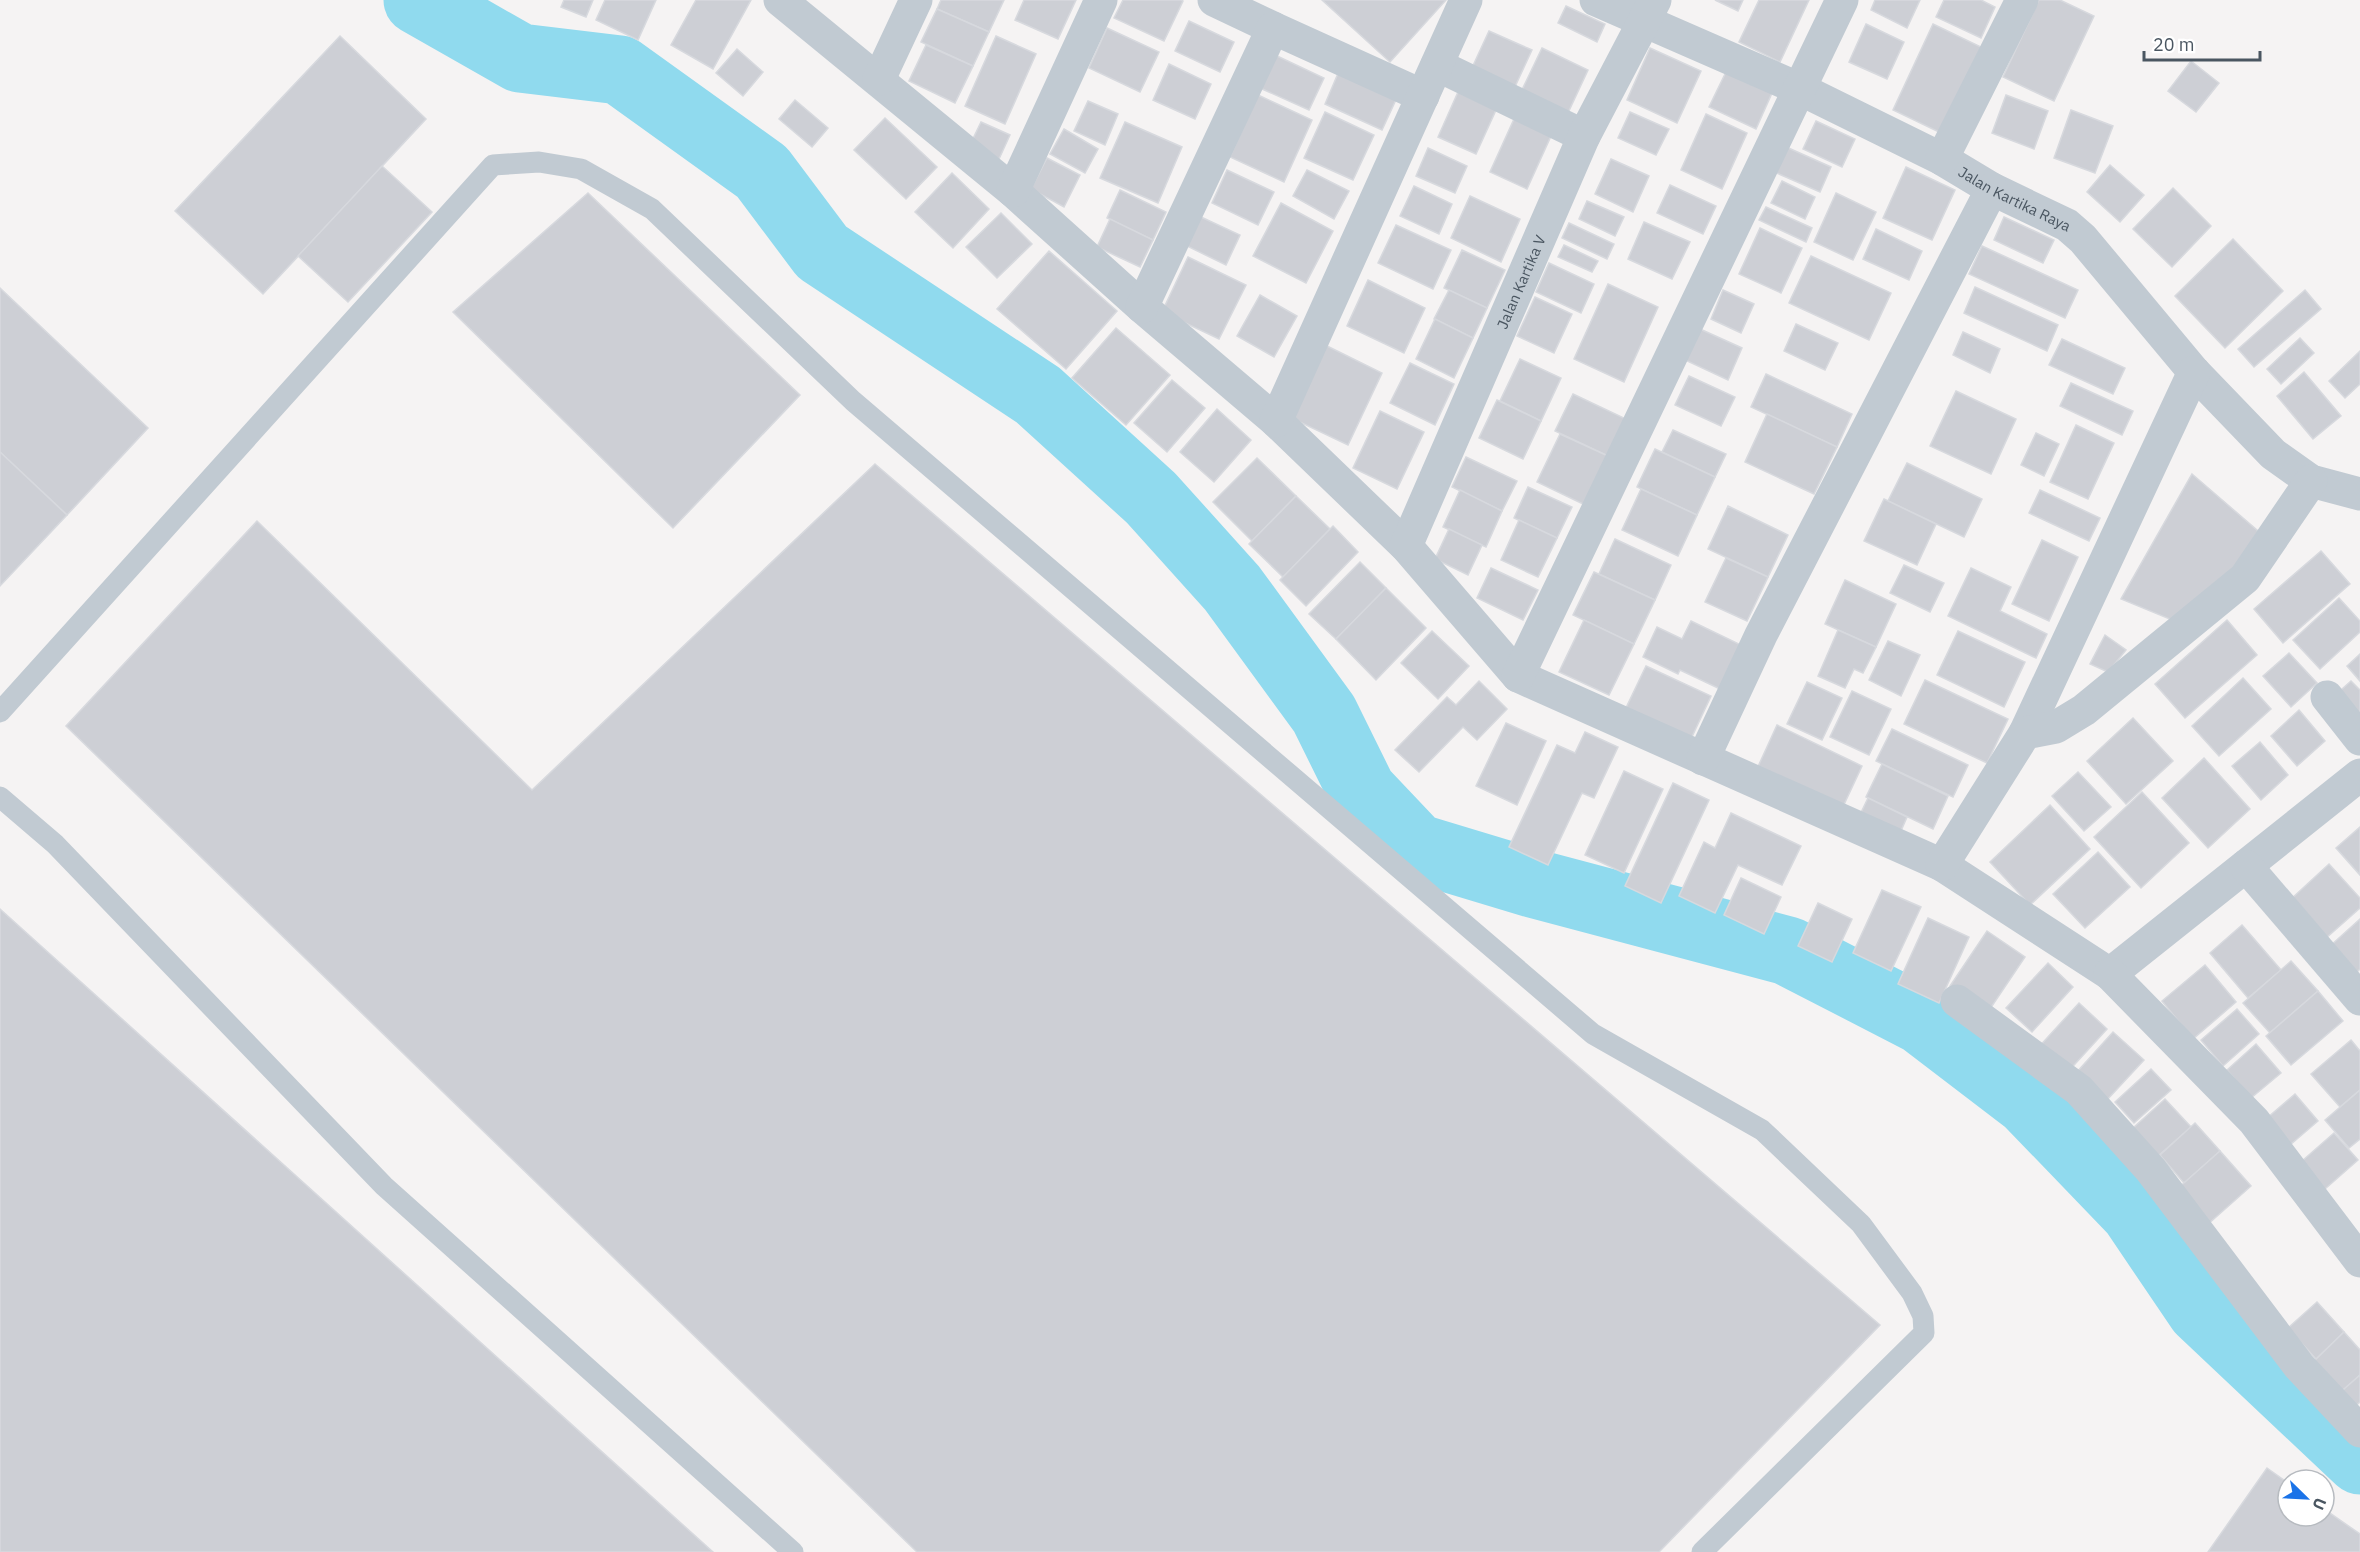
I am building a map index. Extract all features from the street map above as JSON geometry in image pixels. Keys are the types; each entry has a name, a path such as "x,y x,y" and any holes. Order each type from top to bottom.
{"street":[{"path":"780,0 1013,191 1142,307 1276,421 1406,546 1518,676 1942,866 2110,974 2254,1121 2360,1261"},
{"path":"879,79 916,0"},
{"path":"1013,191 1101,0"},
{"path":"1214,0 1423,96"},
{"path":"1276,421 1466,0"},
{"name":"Jalan Kartika Raya","path":"1596,0 1650,11 1942,159 1992,189 2067,225 2083,239 2194,372 2273,454 2311,482 2360,494"},
{"path":"1518,676 1842,0"},
{"path":"1942,159 2022,0"},
{"name":"Jalan Kartika V","path":"1406,546 1584,136 1650,11"},
{"path":"1142,307 1273,28"},
{"path":"1437,65 1584,136"},
{"path":"1703,759 1761,635 1992,189"},
{"path":"1942,866 2025,734 2194,372"},
{"path":"2025,734 2056,727 2084,710 2245,578 2311,482"},
{"path":"2327,697 2360,739"},
{"path":"2110,974 2360,775"},
{"path":"2246,866 2360,999"},
{"path":"1957,1001 2079,1090 2151,1170 2299,1366 2360,1431"}],"lane":[{"path":"0,712 493,165 538,162 581,169 652,209 853,401 1593,1034 1762,1130 1861,1224 1912,1293 1923,1316 1924,1334 1702,1552"},
{"path":"0,797 55,844 384,1186 793,1552"}],"building":[{"path":"564,0 593,0 586,17 561,7"},
{"path":"605,0 656,0 638,40 596,20"},
{"path":"696,0 751,0 713,69 671,45"},
{"path":"941,0 1004,0 989,32 937,9"},
{"path":"1024,0 1076,0 1058,39 1015,20"},
{"path":"1123,0 1183,1 1164,41 1114,18"},
{"path":"1322,0 1446,0 1390,62"},
{"path":"1715,0 1743,0 1738,11"},
{"path":"1759,0 1809,0 1780,62 1739,42"},
{"path":"1875,0 1920,0 1907,28 1871,10"},
{"path":"1944,0 1981,0 1995,7 1981,38 1936,17"},
{"path":"2039,0 2060,0 2094,16 2054,101 2003,77"},
{"path":"1566,6 1605,24 1597,42 1558,23"},
{"path":"937,9 989,32 973,66 921,42"},
{"path":"1189,21 1234,42 1220,72 1175,51"},
{"path":"1866,24 1904,42 1887,79 1849,62"},
{"path":"1933,24 1981,47 1941,133 1893,110"},
{"path":"1107,28 1159,52 1140,92 1089,68"},
{"path":"1489,31 1532,50 1513,91 1470,72"},
{"path":"340,36 426,119 263,294 175,211"},
{"path":"996,36 1036,54 1005,124 965,106"},
{"path":"926,45 973,66 955,103 909,81"},
{"path":"1542,48 1588,70 1567,115 1520,94"},
{"path":"1650,48 1701,71 1677,123 1627,100"},
{"path":"737,49 763,72 743,96 716,73"},
{"path":"1275,55 1324,78 1309,110 1260,88"},
{"path":"2191,61 2219,83 2196,112 2168,91"},
{"path":"1169,64 1211,84 1195,119 1153,100"},
{"path":"1342,64 1400,91 1382,130 1325,104"},
{"path":"1726,72 1772,93 1756,129 1709,107"},
{"path":"1458,92 1496,110 1476,154 1438,137"},
{"path":"1258,95 1312,120 1284,182 1230,157"},
{"path":"2006,95 2048,111 2034,149 1992,133"},
{"path":"795,100 828,128 812,147 779,119"},
{"path":"1088,101 1118,114 1105,145 1074,131"},
{"path":"2071,110 2113,126 2095,173 2054,158"},
{"path":"1325,112 1374,135 1353,180 1304,158"},
{"path":"1630,112 1669,129 1656,155 1618,138"},
{"path":"1706,114 1747,133 1722,189 1681,170"},
{"path":"885,118 937,167 906,199 854,150"},
{"path":"1514,119 1551,136 1527,189 1490,172"},
{"path":"1816,121 1855,139 1842,167 1803,149"},
{"path":"981,122 1010,135 999,159 970,145"},
{"path":"1125,122 1182,147 1158,203 1100,178"},
{"path":"1064,129 1098,149 1085,173 1050,154"},
{"path":"1784,146 1831,167 1820,192 1772,171"},
{"path":"1428,148 1467,166 1455,193 1416,176"},
{"path":"1047,158 1080,175 1064,207 1031,189"},
{"path":"1611,159 1649,176 1633,212 1595,194"},
{"path":"2110,165 2144,195 2120,222 2087,192"},
{"path":"382,166 432,212 348,302 298,256"},
{"path":"1906,167 1955,190 1932,240 1883,218"},
{"path":"1227,170 1274,192 1258,225 1212,203"},
{"path":"1307,170 1349,191 1334,219 1293,196"},
{"path":"952,173 989,209 953,248 915,212"},
{"path":"1782,181 1815,197 1805,219 1771,203"},
{"path":"1670,185 1716,206 1703,234 1657,213"},
{"path":"1414,186 1452,204 1439,234 1400,216"},
{"path":"2173,188 2211,226 2172,267 2133,229"},
{"path":"1120,190 1166,212 1153,240 1107,218"},
{"path":"588,193 800,395 673,528 453,312"},
{"path":"1836,193 1876,212 1853,260 1814,242"},
{"path":"1470,196 1520,219 1501,262 1451,238"},
{"path":"1587,201 1624,217 1615,236 1579,219"},
{"path":"1281,203 1333,231 1306,283 1253,256"},
{"path":"1766,207 1812,228 1806,242 1759,220"},
{"path":"1001,213 1032,244 997,278 966,247"},
{"path":"1201,217 1240,235 1226,265 1187,246"},
{"path":"2004,217 2054,240 2043,263 1994,240"},
{"path":"1110,219 1153,240 1140,267 1097,247"},
{"path":"1644,222 1690,242 1672,279 1628,259"},
{"path":"1569,223 1614,244 1607,259 1562,238"},
{"path":"1396,225 1451,250 1433,289 1378,263"},
{"path":"1760,228 1802,248 1781,293 1739,274"},
{"path":"1876,229 1922,251 1909,280 1863,259"},
{"path":"2233,239 2283,291 2225,348 2175,296"},
{"path":"1564,245 1598,261 1592,272 1558,257"},
{"path":"1982,246 2078,290 2065,318 1969,274"},
{"path":"1462,250 1505,270 1487,308 1444,288"},
{"path":"1049,251 1117,311 1066,369 997,309"},
{"path":"1811,256 1891,293 1869,340 1789,303"},
{"path":"1188,257 1246,285 1219,339 1162,312"},
{"path":"1549,263 1594,284 1581,313 1536,292"},
{"path":"1368,280 1425,308 1404,353 1347,326"},
{"path":"1608,284 1658,307 1624,382 1574,359"},
{"path":"1975,287 2058,325 2047,351 1964,313"},
{"path":"0,288 148,428 67,515 0,452"},
{"path":"1449,290 1487,308 1473,338 1434,319"},
{"path":"1723,290 1754,304 1741,333 1711,319"},
{"path":"2305,290 2321,309 2254,367 2238,349"},
{"path":"1260,295 1297,316 1274,357 1237,336"},
{"path":"1535,297 1572,314 1554,353 1517,336"},
{"path":"1435,319 1473,338 1454,378 1416,359"},
{"path":"1796,324 1838,343 1825,370 1784,351"},
{"path":"1116,328 1170,375 1126,425 1072,378"},
{"path":"1700,329 1742,348 1728,380 1685,360"},
{"path":"1963,332 2000,349 1990,373 1953,355"},
{"path":"2300,338 2314,353 2281,384 2267,369"},
{"path":"2062,339 2125,368 2113,394 2049,365"},
{"path":"1321,343 1382,373 1348,445 1287,416"},
{"path":"2360,351 2360,384 2345,398 2329,381"},
{"path":"1520,359 1561,378 1541,421 1500,401"},
{"path":"1410,363 1454,384 1435,425 1390,403"},
{"path":"2304,372 2341,416 2313,439 2277,396"},
{"path":"1766,374 1852,414 1837,447 1751,407"},
{"path":"1689,376 1735,397 1721,426 1675,405"},
{"path":"1172,380 1205,408 1167,452 1134,423"},
{"path":"2071,383 2133,411 2122,435 2060,406"},
{"path":"1956,391 2016,419 1991,474 1930,446"},
{"path":"1573,394 1626,419 1608,456 1555,431"},
{"path":"1497,400 1541,421 1523,459 1479,438"},
{"path":"1217,409 1251,440 1214,482 1180,452"},
{"path":"1380,411 1424,432 1397,489 1353,468"},
{"path":"1767,414 1837,447 1814,494 1745,462"},
{"path":"2076,425 2114,443 2088,499 2050,482"},
{"path":"1673,430 1726,454 1715,477 1662,452"},
{"path":"2036,433 2059,444 2044,476 2021,465"},
{"path":"1560,434 1608,456 1585,505 1537,482"},
{"path":"1655,449 1715,477 1697,515 1637,487"},
{"path":"0,452 67,515 0,586"},
{"path":"1466,457 1517,481 1502,511 1452,487"},
{"path":"1257,458 1296,496 1252,541 1213,502"},
{"path":"1907,463 1982,499 1964,537 1888,501"},
{"path":"875,464 1880,1325 1659,1552 917,1552 66,726 257,521 532,790"},
{"path":"2192,474 2258,531 2230,576 2172,620 2121,599"},
{"path":"1528,487 1572,507 1557,538 1514,518"},
{"path":"1641,489 1697,515 1678,556 1622,530"},
{"path":"1460,490 1502,511 1486,547 1443,527"},
{"path":"2040,490 2100,518 2089,541 2029,513"},
{"path":"1296,496 1330,529 1283,577 1249,544"},
{"path":"1884,499 1936,524 1917,565 1864,541"},
{"path":"1728,506 1788,535 1768,577 1708,549"},
{"path":"1519,520 1557,538 1538,577 1501,560"},
{"path":"1333,526 1358,552 1306,606 1280,580"},
{"path":"1449,529 1482,545 1468,575 1435,559"},
{"path":"1615,539 1671,565 1655,600 1599,574"},
{"path":"2042,540 2078,557 2049,621 2012,604"},
{"path":"2321,551 2350,584 2283,643 2254,609"},
{"path":"1726,558 1768,577 1747,621 1705,602"},
{"path":"1360,562 1386,588 1336,639 1309,614"},
{"path":"1904,565 1944,583 1930,612 1890,593"},
{"path":"1491,568 1538,590 1523,620 1477,598"},
{"path":"1971,568 2011,587 2000,611 2047,634 2036,658 1948,616"},
{"path":"1594,572 1655,600 1634,644 1573,615"},
{"path":"1845,580 1896,604 1876,647 1825,624"},
{"path":"1386,588 1426,628 1376,680 1336,639"},
{"path":"2339,598 2360,621 2360,632 2320,669 2293,640"},
{"path":"1584,620 1634,644 1609,695 1559,672"},
{"path":"2227,620 2257,655 2185,718 2155,684"},
{"path":"1691,621 1741,645 1720,689 1680,670 1678,674 1643,657 1657,627 1682,639"},
{"path":"1838,630 1876,647 1863,673 1854,669 1845,688 1818,676"},
{"path":"1432,631 1469,666 1438,699 1401,663"},
{"path":"1958,631 2025,662 2004,707 1937,675"},
{"path":"2105,635 2126,650 2108,672 2090,664"},
{"path":"1888,641 1920,655 1901,696 1869,680"},
{"path":"2289,653 2317,683 2291,707 2263,676"},
{"path":"2360,654 2360,681 2347,666"},
{"path":"1646,666 1711,696 1690,741 1625,710"},
{"path":"2243,678 2271,709 2219,756 2192,726"},
{"path":"1925,680 2008,719 1987,763 1904,724"},
{"path":"1479,681 1507,709 1477,740 1463,727 1419,772 1395,750 1447,697 1456,705"},
{"path":"2351,681 2360,690 2360,720 2332,698"},
{"path":"1807,682 1842,698 1822,740 1787,724"},
{"path":"1852,691 1891,709 1869,755 1830,737"},
{"path":"2299,710 2325,741 2297,766 2271,736"},
{"path":"2133,718 2173,761 2126,804 2087,761"},
{"path":"1506,723 1546,741 1517,805 1476,786"},
{"path":"1777,725 1862,766 1841,811 1756,771"},
{"path":"1892,729 1968,765 1953,797 1876,761"},
{"path":"1585,732 1618,747 1594,798 1582,793 1548,865 1509,847 1557,745 1575,753"},
{"path":"2260,742 2288,775 2261,800 2232,766"},
{"path":"2204,758 2250,809 2208,848 2162,798"},
{"path":"1882,764 1948,796 1933,829 1866,797"},
{"path":"1624,771 1663,789 1624,873 1585,855"},
{"path":"2078,772 2111,807 2084,831 2052,796"},
{"path":"1673,783 1709,800 1661,903 1625,886"},
{"path":"2142,792 2189,843 2141,888 2094,837"},
{"path":"1868,798 1907,817 1897,840 1857,821"},
{"path":"2050,805 2090,849 2030,905 1990,862"},
{"path":"1731,813 1801,846 1782,885 1738,865 1715,913 1679,896 1704,842 1715,848"},
{"path":"2360,827 2360,875 2336,848"},
{"path":"2098,852 2130,887 2085,928 2053,894"},
{"path":"2329,864 2360,898 2360,908 2325,939 2290,900"},
{"path":"1741,878 1781,897 1764,934 1724,915"},
{"path":"1882,890 1921,907 1891,971 1853,953"},
{"path":"1818,903 1852,919 1832,962 1798,946"},
{"path":"0,909 713,1552 0,1552"},
{"path":"1928,918 1969,937 1939,1003 1898,984"},
{"path":"2360,919 2360,969 2354,975 2329,947"},
{"path":"2242,925 2281,970 2248,998 2210,953"},
{"path":"1987,931 2025,957 1988,1012 1950,986"},
{"path":"2291,961 2318,991 2270,1033 2243,1003"},
{"path":"2048,963 2073,987 2032,1032 2006,1008"},
{"path":"2205,965 2236,1002 2193,1039 2162,1001"},
{"path":"2318,991 2343,1021 2291,1065 2266,1036"},
{"path":"2079,1003 2107,1029 2065,1075 2037,1049"},
{"path":"2237,1009 2259,1034 2223,1066 2201,1040"},
{"path":"2113,1032 2144,1060 2106,1101 2076,1073"},
{"path":"2351,1040 2360,1051 2360,1090 2340,1107 2311,1074"},
{"path":"2256,1044 2281,1073 2251,1098 2227,1070"},
{"path":"2151,1069 2171,1090 2134,1123 2115,1102"},
{"path":"2360,1090 2360,1139 2349,1148 2325,1120"},
{"path":"2295,1094 2318,1121 2290,1145 2267,1118"},
{"path":"2165,1099 2191,1127 2158,1156 2133,1128"},
{"path":"2195,1123 2220,1151 2184,1183 2160,1155"},
{"path":"2334,1133 2358,1160 2325,1189 2302,1161"},
{"path":"2220,1151 2251,1186 2207,1225 2176,1190"},
{"path":"2317,1302 2344,1332 2316,1359 2288,1328"},
{"path":"2344,1332 2360,1350 2360,1375 2339,1394 2311,1364"},
{"path":"2360,1375 2360,1402 2350,1411 2336,1396"},
{"path":"2267,1468 2276,1474 2276,1528 2336,1528 2336,1517 2360,1534 2360,1552 2208,1552"}],"waterway":[{"path":"418,0 520,58 620,70 762,172 822,252 1038,395 1151,498 1232,588 1324,714 1362,791 1416,848 1532,883 1788,951 1922,1020 2028,1101 2134,1211 2201,1310 2360,1460"}]}
